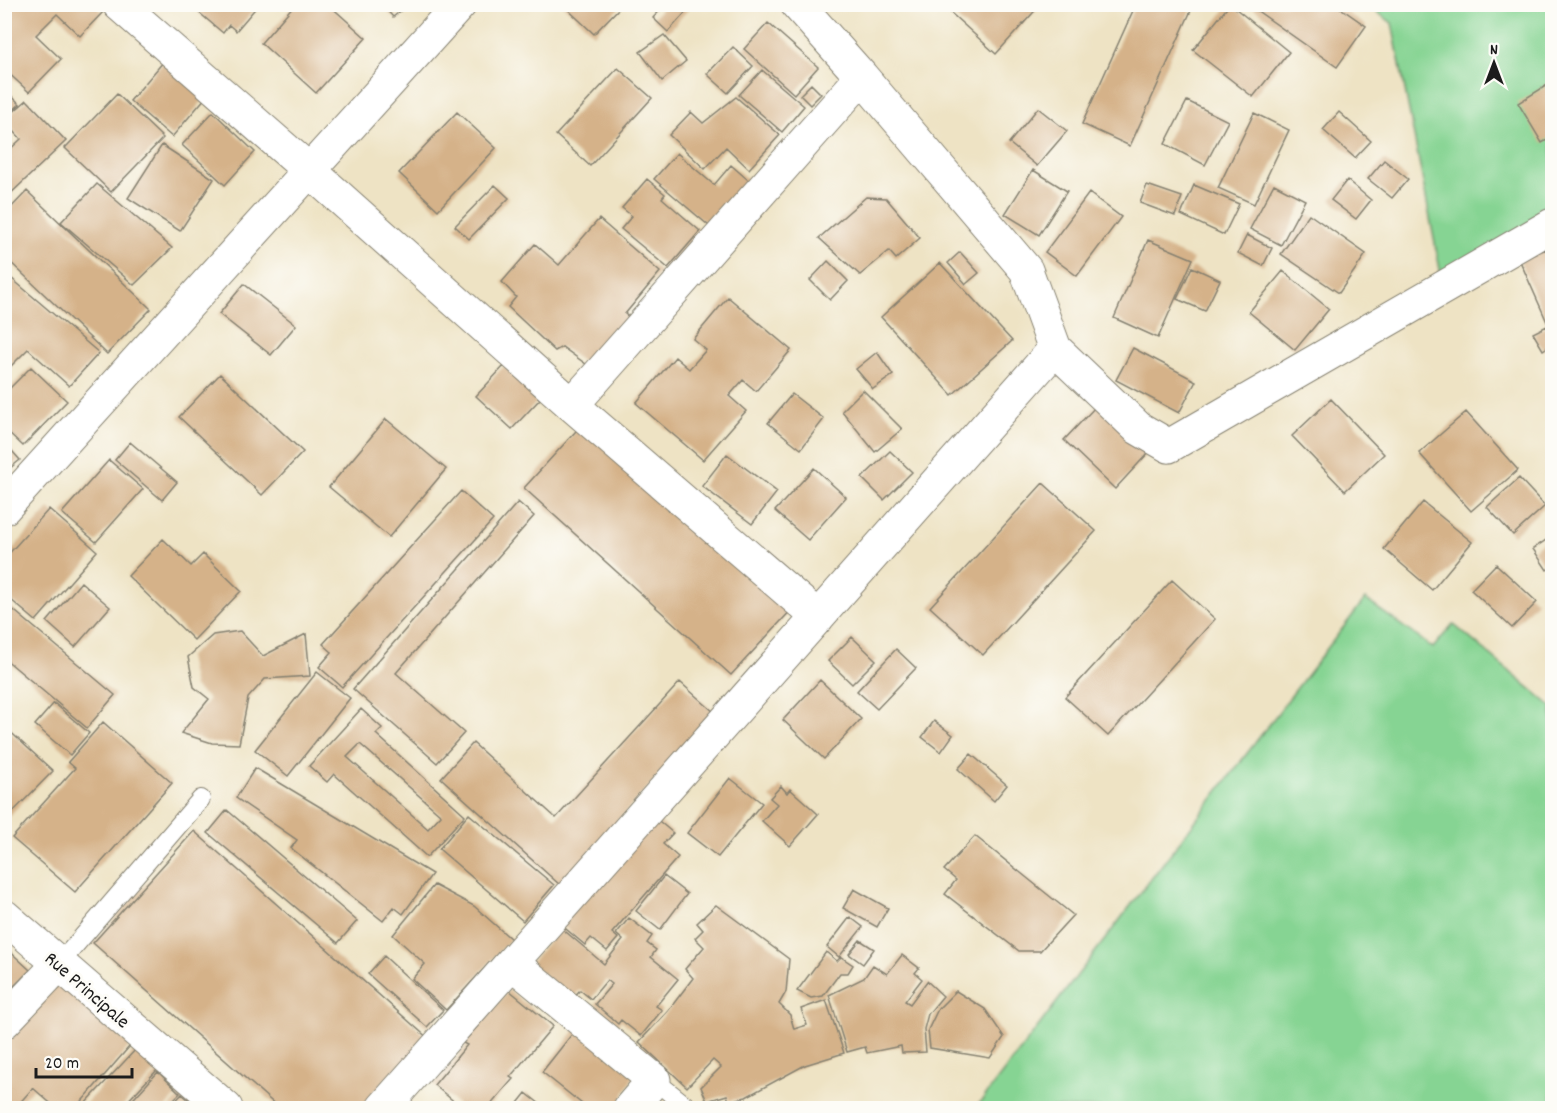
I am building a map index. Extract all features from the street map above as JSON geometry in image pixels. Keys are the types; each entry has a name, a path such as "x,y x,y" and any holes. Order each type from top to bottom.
{"street":[{"path":"119,4 572,405 818,617"},
{"path":"4,508 460,4"},
{"path":"797,4 1026,270 1055,349 1138,428 1169,446 1552,225"},
{"path":"572,405 862,77"},
{"path":"383,1108 1055,349"},
{"name":"Rue Principale","path":"4,916 226,1108"},
{"path":"512,963 654,1080 630,1108"},
{"path":"4,1022 59,964"}],"lane":[{"path":"59,964 201,800"},
{"path":"654,1080 689,1108"}],"green space":[{"path":"1367,5 1552,5 1552,227 1444,290 1392,23"},
{"path":"1365,599 1433,648 1453,624 1552,707 1552,1108 976,1108"}],"building":[{"path":"7,4 94,4 103,12 80,36 57,14 36,35 61,59 29,92 4,69 4,16 11,9"},
{"path":"189,4 259,4 236,31 229,25 223,33"},
{"path":"295,4 328,4 366,38 316,93 261,43"},
{"path":"562,4 620,4 621,6 594,34"},
{"path":"666,4 693,4 668,32 653,18"},
{"path":"941,4 1041,4 996,54"},
{"path":"1136,4 1194,4 1130,146 1082,124"},
{"path":"1230,4 1289,52 1253,97 1193,50"},
{"path":"382,5 408,5 393,17"},
{"path":"1249,5 1336,5 1366,26 1337,67"},
{"path":"768,23 818,67 794,94 744,49"},
{"path":"664,35 686,61 662,81 640,52"},
{"path":"733,47 753,66 728,93 707,74"},
{"path":"164,61 206,97 172,137 130,101"},
{"path":"618,68 652,98 590,166 556,135"},
{"path":"762,70 804,106 782,132 739,95"},
{"path":"1552,82 1552,137 1542,143 1518,103"},
{"path":"811,84 821,94 810,105 800,95"},
{"path":"4,89 20,104 4,118"},
{"path":"117,94 163,138 111,192 65,148"},
{"path":"736,97 780,135 749,169 726,147 705,169 669,135 691,112 703,123"},
{"path":"27,100 66,141 7,197 5,194 5,154 21,139 4,120"},
{"path":"1187,101 1228,121 1205,165 1165,144"},
{"path":"1038,108 1067,131 1037,166 1009,143"},
{"path":"213,112 255,152 225,185 182,145"},
{"path":"457,112 496,148 438,210 399,173"},
{"path":"1339,112 1371,141 1355,158 1323,130"},
{"path":"1254,113 1289,130 1254,204 1218,188"},
{"path":"162,145 214,179 180,231 128,198"},
{"path":"677,153 714,185 731,165 755,186 715,231 654,179"},
{"path":"1384,160 1408,179 1392,198 1368,179"},
{"path":"1033,170 1067,191 1039,235 1005,214"},
{"path":"647,179 665,194 662,198 700,231 668,268 621,229 632,216 622,208"},
{"path":"1347,180 1371,200 1356,219 1331,200"},
{"path":"97,184 172,248 134,285 61,222"},
{"path":"1274,184 1305,200 1281,245 1250,229"},
{"path":"495,185 509,198 469,239 455,226"},
{"path":"1147,185 1182,197 1175,216 1140,203"},
{"path":"1194,185 1239,204 1224,235 1181,215"},
{"path":"27,191 151,309 107,354 5,257 5,214"},
{"path":"1089,193 1121,217 1077,276 1045,252"},
{"path":"866,197 886,198 920,238 896,259 889,251 860,275 819,238"},
{"path":"1309,214 1366,254 1339,293 1281,254"},
{"path":"599,219 660,272 625,314 634,322 593,369 562,347 555,351 508,307 516,297 502,282 535,244 559,265"},
{"path":"1247,235 1272,248 1263,266 1238,253"},
{"path":"1148,240 1193,259 1158,338 1114,318"},
{"path":"1546,249 1552,263 1552,319 1547,322 1520,261"},
{"path":"960,252 979,273 966,284 948,263"},
{"path":"828,261 848,281 830,300 810,280"},
{"path":"940,263 1012,341 952,395 881,317"},
{"path":"1192,267 1220,280 1205,311 1177,299"},
{"path":"1283,271 1329,309 1295,350 1249,312"},
{"path":"4,272 99,353 69,386 28,349 4,373"},
{"path":"244,284 296,325 271,355 219,314"},
{"path":"728,297 791,350 756,391 743,380 729,396 746,411 703,460 636,403 675,357 689,369 706,350 693,339"},
{"path":"1547,326 1552,335 1552,344 1543,350 1533,333"},
{"path":"1133,348 1196,381 1179,413 1116,380"},
{"path":"877,352 893,375 873,389 856,369"},
{"path":"504,366 540,399 512,429 476,396"},
{"path":"31,367 67,401 23,446 4,428 4,394"},
{"path":"220,374 303,452 262,495 179,417"},
{"path":"863,390 902,429 875,452 842,411"},
{"path":"792,394 824,419 801,449 768,423"},
{"path":"1331,399 1384,454 1345,491 1292,436"},
{"path":"1098,404 1149,452 1115,489 1064,440"},
{"path":"1466,412 1518,470 1471,511 1419,453"},
{"path":"386,419 446,469 389,537 329,487"},
{"path":"586,420 794,607 731,675 524,488"},
{"path":"4,442 20,460 4,473"},
{"path":"130,442 177,482 162,500 115,460"},
{"path":"890,451 912,472 884,500 862,478"},
{"path":"727,454 777,492 752,524 702,486"},
{"path":"109,460 143,489 96,542 62,513"},
{"path":"814,468 846,497 808,540 775,511"},
{"path":"1519,478 1545,506 1513,535 1487,507"},
{"path":"1043,483 1096,531 983,655 930,607"},
{"path":"461,491 493,520 342,687 319,667 332,652 323,644"},
{"path":"518,502 534,516 396,673 464,733 437,763 353,689"},
{"path":"1423,502 1472,542 1432,590 1384,549"},
{"path":"49,509 97,551 36,621 4,594 4,559"},
{"path":"1552,536 1552,566 1547,570 1533,549"},
{"path":"163,539 191,566 203,554 241,591 194,640 128,576"},
{"path":"1496,564 1537,602 1512,628 1471,590"},
{"path":"1172,580 1215,619 1108,736 1065,697"},
{"path":"81,582 110,607 75,647 47,622"},
{"path":"4,602 115,695 87,728 4,658"},
{"path":"240,631 263,656 306,634 310,676 265,679 248,698 239,744 212,743 181,733 209,699 194,687 188,657 213,635"},
{"path":"852,637 876,660 852,684 828,661"},
{"path":"896,649 916,668 877,709 857,691"},
{"path":"317,672 350,698 288,776 255,750"},
{"path":"820,680 861,719 824,759 783,720"},
{"path":"680,682 715,713 560,885 441,778 473,743 556,818"},
{"path":"54,703 89,733 70,755 35,725"},
{"path":"361,709 382,728 376,734 465,815 427,857 334,774 327,782 309,766","holes":["360,744 441,815 428,829 347,757"]},
{"path":"934,721 953,735 941,752 922,737"},
{"path":"103,722 172,783 75,892 12,838 75,768 68,762"},
{"path":"4,726 53,771 4,821"},
{"path":"971,754 1007,785 994,801 958,769"},
{"path":"255,768 432,874 403,914 394,907 383,921 291,848 297,840 236,798"},
{"path":"730,778 762,803 718,857 687,833"},
{"path":"781,786 787,793 790,789 818,814 790,846 762,821 777,804 770,798"},
{"path":"227,810 357,921 338,943 208,833"},
{"path":"469,814 554,885 523,921 439,849"},
{"path":"653,816 673,833 663,844 678,857 612,933 618,938 607,951 591,938 585,945 560,924"},
{"path":"194,831 430,1040 368,1108 279,1108 93,943"},
{"path":"975,836 1073,915 1040,951 1019,951 945,894 956,880 944,870"},
{"path":"664,876 687,894 660,930 636,911"},
{"path":"434,885 474,906 511,939 446,1010 412,979 425,964 393,935"},
{"path":"854,889 888,908 877,927 843,908"},
{"path":"716,905 789,959 786,992 779,1004 790,1015 794,1029 807,1025 801,1009 826,1000 844,1053 805,1065 746,1097 729,1101 727,1095 707,1101 701,1087 721,1067 713,1060 687,1087 639,1042 668,1011 693,978 685,969 704,947 695,938 703,930 697,923"},
{"path":"850,917 863,927 839,957 827,947"},
{"path":"629,918 652,936 647,943 656,950 651,957 678,979 656,1006 662,1010 641,1036 621,1020 618,1024 595,1004 612,984 607,980 591,999 580,990 572,999 530,964 560,927 604,964 623,940 616,934"},
{"path":"860,940 874,949 863,964 849,954"},
{"path":"4,946 30,970 4,996"},
{"path":"826,952 837,961 841,957 853,965 848,973 840,973 823,996 811,998 797,991"},
{"path":"902,955 919,968 915,973 922,979 905,1001 910,1004 927,981 943,996 928,1014 924,1029 926,1052 902,1053 901,1046 867,1053 865,1047 847,1052 829,995 864,978 873,965 887,974"},
{"path":"384,956 443,1010 427,1027 368,974"},
{"path":"63,976 136,1039 76,1108 56,1108 33,1088 15,1108 4,1108 4,1044"},
{"path":"509,990 553,1026 510,1077 513,1079 488,1108 462,1108 434,1085 467,1045 463,1043"},
{"path":"956,991 985,1009 1004,1037 990,1058 930,1048 928,1030 938,1009"},
{"path":"576,1029 634,1075 617,1108 580,1108 582,1104 542,1072"},
{"path":"137,1048 158,1069 121,1108 81,1108"},
{"path":"158,1072 180,1093 165,1108 125,1108"},
{"path":"526,1093 545,1108 514,1108"},
{"path":"182,1094 198,1108 169,1108"}]}
